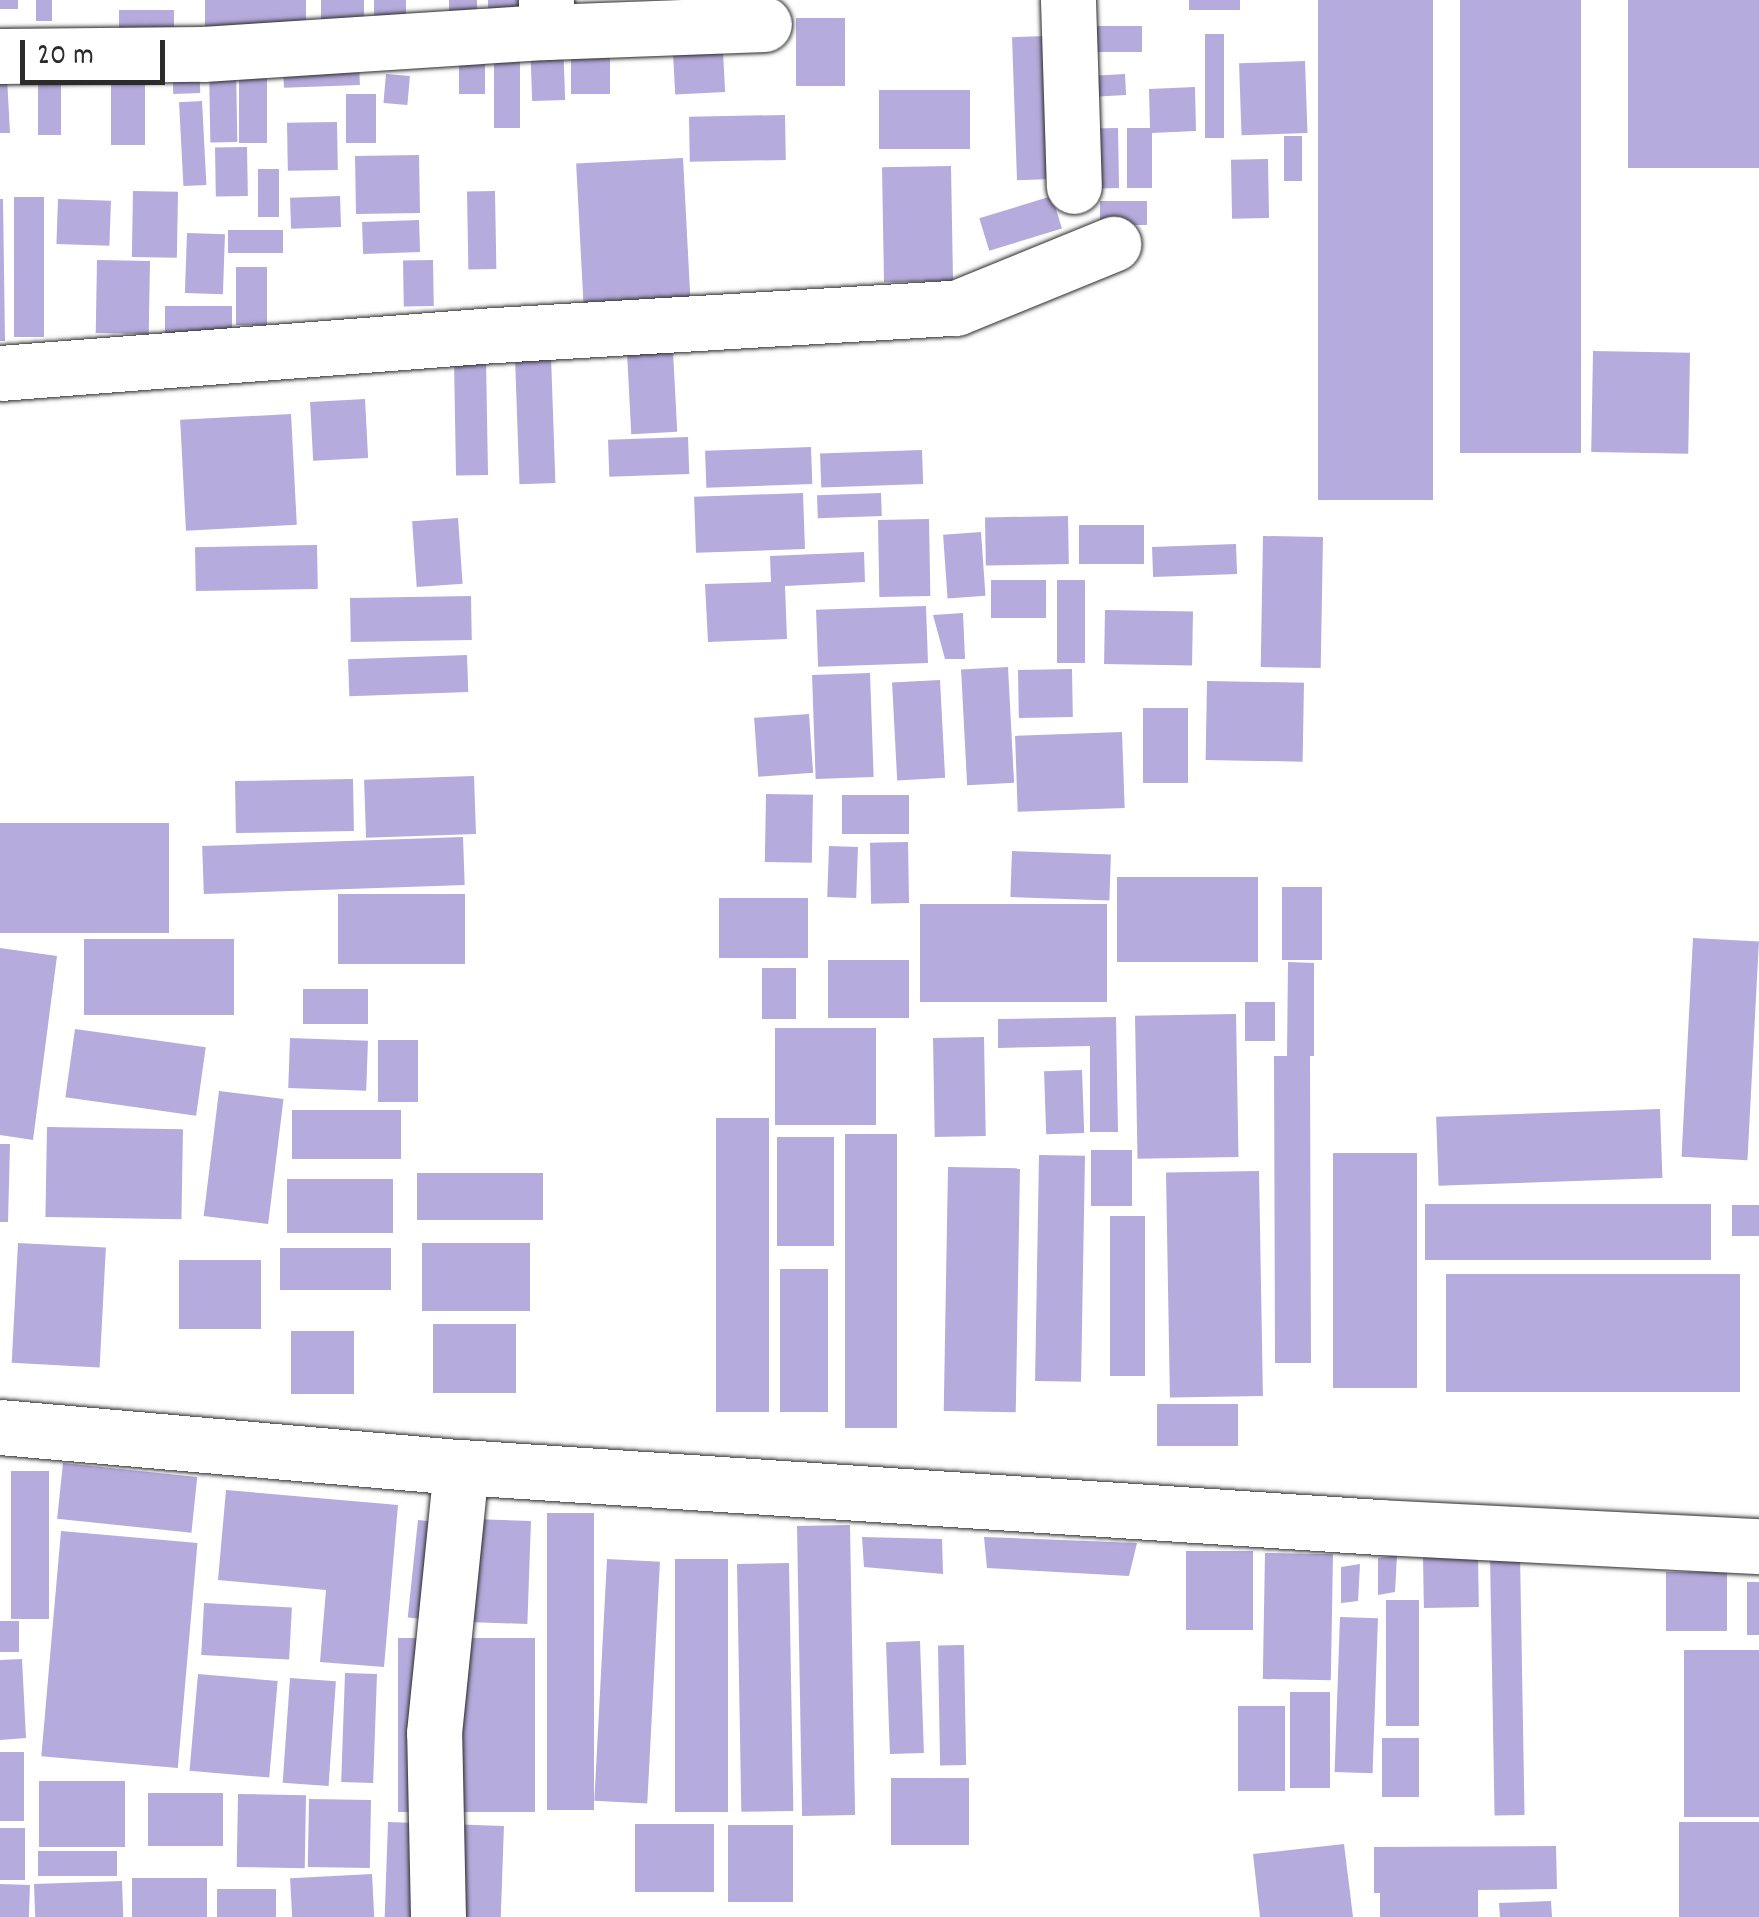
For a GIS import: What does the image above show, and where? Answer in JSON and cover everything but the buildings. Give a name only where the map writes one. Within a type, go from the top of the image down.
[{"type":"street","points":[[1068,0],[1074,186]]},
{"type":"street","points":[[0,56],[203,54],[546,16],[764,24]]},
{"type":"street","points":[[0,373],[496,335],[956,308],[1112,244]]},
{"type":"street","points":[[0,1428],[461,1468],[1380,1528],[1759,1546]]},
{"type":"street","points":[[438,1917],[434,1733],[461,1468]]}]
